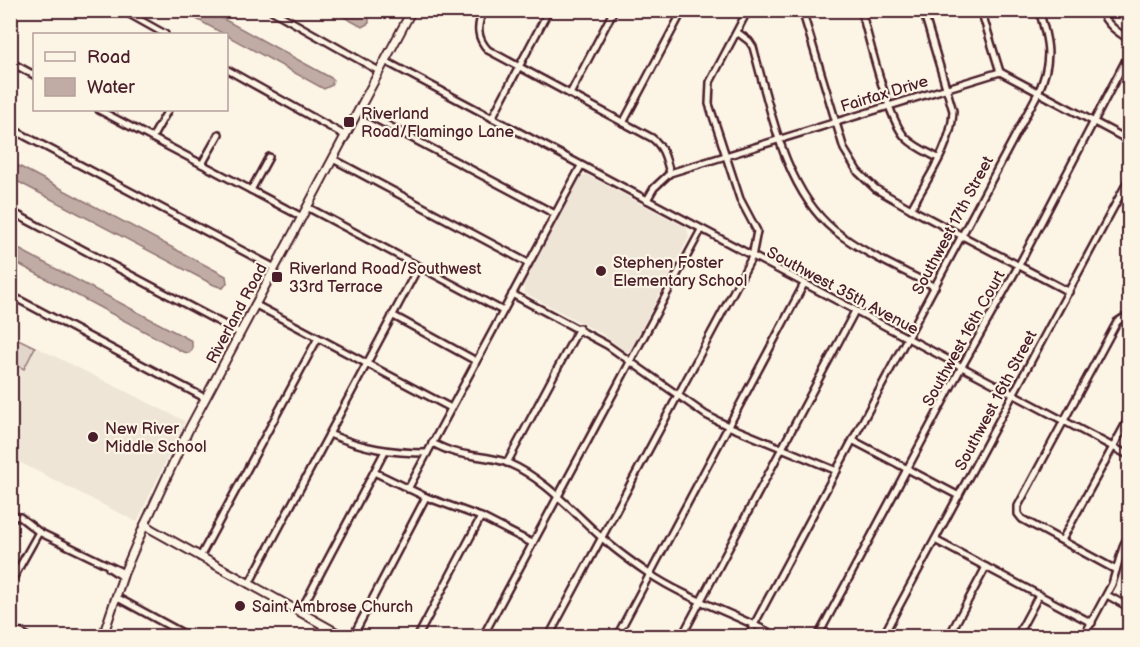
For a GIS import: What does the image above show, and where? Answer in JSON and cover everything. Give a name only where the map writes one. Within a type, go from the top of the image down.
[{"type":"street","points":[[122,10],[163,33]]},
{"type":"street","points":[[271,10],[379,71]]},
{"type":"street","name":"Riverland Road","points":[[103,636],[124,575],[178,450],[412,10]]},
{"type":"street","points":[[484,10],[478,34],[488,50],[659,143],[670,173]]},
{"type":"street","points":[[492,118],[549,10]]},
{"type":"street","points":[[570,94],[614,10]]},
{"type":"street","points":[[623,123],[683,10]]},
{"type":"street","points":[[549,636],[752,256],[757,231],[740,200],[709,104],[708,93],[710,82],[748,10]]},
{"type":"street","points":[[802,10],[844,148],[858,172],[876,189],[911,209],[1069,292]]},
{"type":"street","points":[[861,10],[899,129],[905,138],[938,158]]},
{"type":"street","points":[[911,209],[952,126],[953,111],[923,10]]},
{"type":"street","points":[[981,10],[1000,72],[1130,141]]},
{"type":"street","name":"Southwest 17th Street","points":[[748,636],[854,441],[1045,78],[1049,61],[1048,41],[1039,10]]},
{"type":"street","points":[[1100,10],[1113,29],[1130,40]]},
{"type":"street","points":[[737,32],[753,47],[780,140],[799,187],[814,210],[833,229],[856,246],[935,287]]},
{"type":"street","name":"Southwest 16th Court","points":[[818,636],[961,368],[1019,266],[1092,121],[1130,52]]},
{"type":"street","points":[[10,62],[33,74]]},
{"type":"street","name":"Southwest 35th Avenue","points":[[385,62],[1130,456]]},
{"type":"street","points":[[228,70],[346,136]]},
{"type":"street","name":"Fairfax Drive","points":[[646,200],[654,188],[670,173],[1000,72]]},
{"type":"street","points":[[359,110],[555,214]]},
{"type":"street","points":[[104,111],[302,217]]},
{"type":"street","points":[[152,138],[167,111]]},
{"type":"street","points":[[10,128],[275,268]]},
{"type":"street","points":[[202,164],[219,134]]},
{"type":"street","points":[[250,190],[269,157]]},
{"type":"street","points":[[333,159],[528,263]]},
{"type":"street","points":[[408,489],[581,166]]},
{"type":"street","name":"Southwest 16th Street","points":[[883,636],[1128,181]]},
{"type":"street","points":[[307,207],[503,311]]},
{"type":"street","points":[[10,212],[240,333]]},
{"type":"street","points":[[483,636],[701,230]]},
{"type":"street","points":[[249,584],[419,266]]},
{"type":"street","points":[[617,636],[804,284]]},
{"type":"street","points":[[512,294],[607,345],[678,397],[728,426],[837,471]]},
{"type":"street","points":[[10,295],[205,398]]},
{"type":"street","points":[[256,304],[451,408]]},
{"type":"street","points":[[682,636],[855,311]]},
{"type":"street","points":[[392,315],[476,361]]},
{"type":"street","points":[[1116,570],[1022,519],[1018,514],[1018,506],[1117,322],[1126,318]]},
{"type":"street","points":[[507,463],[579,328]]},
{"type":"street","points":[[200,557],[318,338]]},
{"type":"street","points":[[1062,540],[1130,416]]},
{"type":"street","points":[[329,434],[352,444],[385,451],[428,453]]},
{"type":"street","points":[[854,441],[959,496]]},
{"type":"street","points":[[432,443],[453,452],[478,455],[507,463],[531,476],[557,496],[602,538],[650,574],[676,590],[776,636]]},
{"type":"street","points":[[300,612],[385,451]]},
{"type":"street","points":[[374,472],[426,497],[481,517],[532,543]]},
{"type":"street","points":[[353,636],[426,497]]},
{"type":"street","points":[[10,516],[20,517],[39,532],[124,575]]},
{"type":"street","points":[[418,636],[481,517]]},
{"type":"street","points":[[145,524],[343,636]]},
{"type":"street","points":[[10,584],[39,532]]},
{"type":"street","points":[[1084,636],[1107,595],[1130,534]]},
{"type":"street","points":[[935,540],[1092,623]]},
{"type":"street","points":[[949,636],[986,567]]},
{"type":"street","points":[[1017,636],[1039,595]]},
{"type":"street","points":[[1107,595],[1130,608]]},
{"type":"street","points":[[116,597],[184,636]]},
{"type":"street","points":[[317,636],[324,626]]},
{"type":"street","points":[[10,627],[27,636]]},
{"type":"shaded area","name":"Stephen Foster Elementary School","points":[[587,175],[687,228],[689,237],[630,351],[626,352],[602,334],[525,293],[523,285],[581,176]]},
{"type":"shaded area","name":"New River Middle School","points":[[10,334],[185,421],[137,522],[11,458]]},
{"type":"shaded area","points":[[10,335],[35,347],[24,369],[11,362]]},
{"type":"water","points":[[182,11],[209,11],[333,79],[332,85],[324,89],[228,36],[228,33],[222,33]]},
{"type":"water","points":[[333,11],[360,11],[369,16],[369,23],[362,27]]},
{"type":"water","points":[[11,162],[226,276],[227,283],[223,288],[214,285],[11,178]]},
{"type":"water","points":[[11,245],[192,341],[192,350],[189,353],[183,352],[11,260]]},
{"type":"place","name":"Riverland Road/Flamingo Lane","points":[[349,122]]},
{"type":"place","name":"Stephen Foster Elementary School","points":[[601,271]]},
{"type":"place","name":"Riverland Road/Southwest 33rd Terrace","points":[[277,277]]},
{"type":"place","name":"New River Middle School","points":[[93,437]]},
{"type":"place","name":"Saint Ambrose Church","points":[[240,606]]}]
